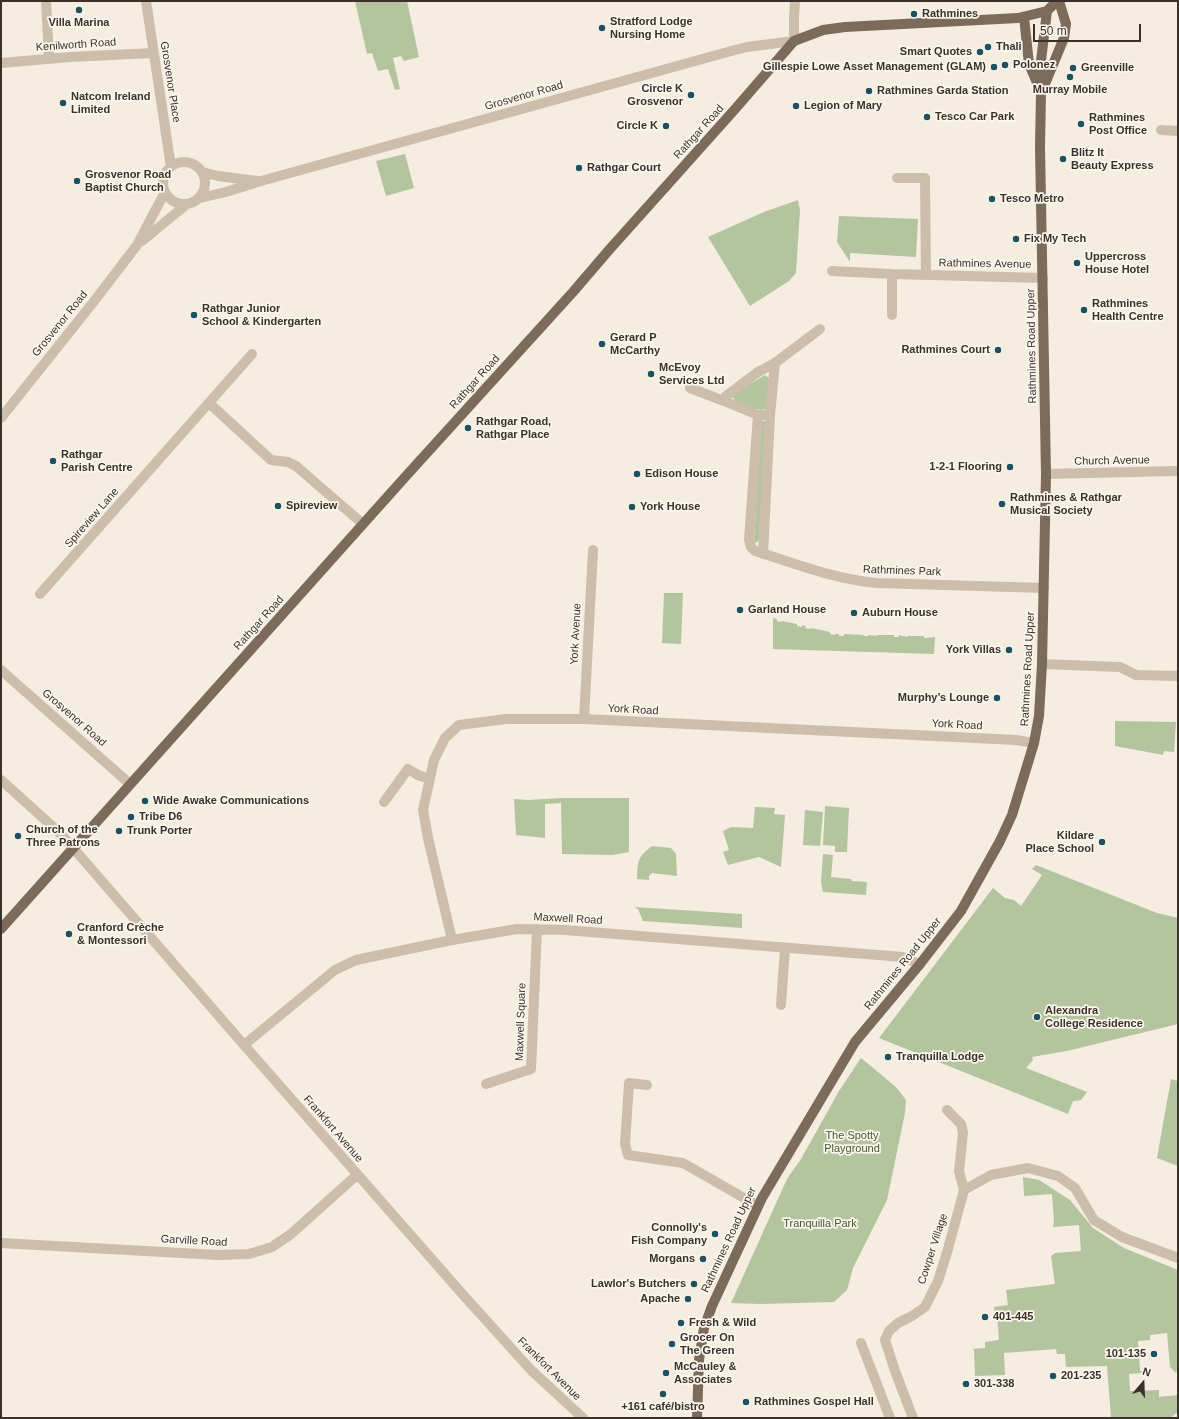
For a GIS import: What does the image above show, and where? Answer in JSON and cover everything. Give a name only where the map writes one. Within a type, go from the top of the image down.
[{"type":"main road","points":[[1047,11],[1058,1]]},
{"type":"main road","name":"Rathmines Road Upper","points":[[1041,93],[1064,38],[1066,24],[1058,1]]},
{"type":"main road","name":"Rathgar Road","points":[[1,928],[573,292],[794,41],[823,30],[845,27],[982,21],[1024,17],[1047,11]]},
{"type":"main road","name":"Rathmines Road Upper","points":[[697,1418],[699,1360],[704,1328],[712,1306],[758,1206],[770,1182],[855,1042],[920,964],[961,911],[1000,841],[1012,815],[1034,743],[1039,716],[1044,588],[1046,474],[1040,69],[1047,11]]},
{"type":"main road","points":[[1024,17],[1029,64],[1041,93]]},
{"type":"street","points":[[46,1],[49,59]]},
{"type":"street","name":"Grosvenor Place","points":[[146,1],[172,167]]},
{"type":"street","points":[[794,41],[795,1]]},
{"type":"street","name":"Grosvenor Road","points":[[200,198],[735,50],[794,41]]},
{"type":"street","name":"Kenilworth Road","points":[[1,63],[153,53]]},
{"type":"street","points":[[1161,130],[1178,131]]},
{"type":"street","points":[[177,164],[191,164],[202,172],[205,178],[205,185],[200,198],[187,204],[174,202],[169,198],[165,192],[164,178],[172,167],[177,164]]},
{"type":"street","name":"Grosvenor Road","points":[[202,172],[218,176],[261,181]]},
{"type":"street","name":"Rathmines Avenue","points":[[897,178],[925,178],[926,275]]},
{"type":"street","name":"Grosvenor Road","points":[[1,418],[137,245],[165,192]]},
{"type":"street","name":"Grosvenor Road","points":[[137,245],[187,204]]},
{"type":"street","name":"Rathmines Avenue","points":[[832,271],[1043,278]]},
{"type":"street","points":[[892,274],[892,315]]},
{"type":"street","points":[[724,401],[726,396],[751,377],[775,363],[820,329]]},
{"type":"street","name":"Spireview Lane","points":[[40,594],[252,354]]},
{"type":"street","points":[[763,554],[770,415],[775,363]]},
{"type":"street","points":[[690,388],[758,415],[770,415]]},
{"type":"street","points":[[209,403],[271,460],[288,462],[296,466],[364,524]]},
{"type":"street","name":"Rathmines Park","points":[[758,415],[749,540],[751,547],[755,551],[830,576],[855,581],[1044,588]]},
{"type":"street","name":"Church Avenue","points":[[1046,474],[1178,471]]},
{"type":"street","name":"York Avenue","points":[[584,719],[593,550]]},
{"type":"street","points":[[1042,664],[1120,667],[1136,675],[1178,676]]},
{"type":"street","name":"Grosvenor Road","points":[[1,670],[130,784]]},
{"type":"street","name":"York Road","points":[[452,940],[428,838],[423,810],[434,760],[445,738],[458,725],[506,719],[584,719],[1016,740],[1034,743]]},
{"type":"street","points":[[384,802],[408,769],[418,775],[429,778]]},
{"type":"street","name":"Frankfort Avenue","points":[[1,780],[74,847],[357,1175],[531,1370],[583,1418]]},
{"type":"street","name":"Maxwell Road","points":[[244,1045],[335,970],[356,960],[452,940],[518,929],[565,930],[903,957],[920,964]]},
{"type":"street","name":"Maxwell Square","points":[[486,1084],[531,1069],[537,929]]},
{"type":"street","points":[[781,1005],[785,948]]},
{"type":"street","points":[[647,1085],[629,1083],[625,1144],[628,1155],[683,1163],[758,1206]]},
{"type":"street","points":[[947,1110],[961,1124],[963,1133],[959,1171],[964,1190],[992,1175],[1028,1168],[1058,1176],[1075,1188],[1094,1220],[1122,1237],[1178,1258]]},
{"type":"street","name":"Garville Road","points":[[1,1243],[218,1255],[249,1254],[272,1247],[291,1234],[357,1175]]},
{"type":"street","name":"Cowper Village","points":[[913,1418],[885,1340],[889,1331],[898,1323],[925,1307],[938,1281],[964,1190]]},
{"type":"street","points":[[861,1342],[890,1418]]},
{"type":"green space","points":[[355,1],[407,1],[419,57],[404,61],[401,56],[393,58],[400,89],[395,90],[388,69],[378,71],[372,53],[367,54]]},
{"type":"green space","points":[[405,154],[414,188],[386,196],[376,161]]},
{"type":"green space","points":[[798,200],[800,210],[796,273],[789,281],[750,306],[708,237],[764,212]]},
{"type":"green space","points":[[839,216],[918,219],[916,257],[850,253],[850,262],[837,242]]},
{"type":"green space","points":[[765,375],[769,378],[766,409],[762,410],[746,406],[733,398],[732,395]]},
{"type":"green space","points":[[761,422],[766,422],[759,540],[756,543],[754,541]]},
{"type":"green space","points":[[664,593],[683,593],[681,644],[662,643]]},
{"type":"green space","points":[[773,618],[777,619],[777,621],[797,624],[797,626],[806,626],[805,628],[830,632],[830,634],[834,635],[839,634],[839,636],[844,636],[844,634],[864,636],[894,635],[894,637],[899,637],[899,635],[907,637],[924,636],[924,638],[935,637],[934,654],[773,649]]},
{"type":"green space","points":[[1115,721],[1176,722],[1174,752],[1164,751],[1163,755],[1115,746]]},
{"type":"green space","points":[[562,798],[629,798],[629,852],[613,855],[562,854],[561,803],[545,804],[545,838],[516,835],[514,799],[528,800]]},
{"type":"green space","points":[[825,806],[849,808],[847,852],[835,852],[835,846],[823,845]]},
{"type":"green space","points":[[755,807],[775,808],[774,814],[785,815],[781,867],[759,857],[728,865],[723,852],[729,850],[723,831],[731,827],[753,828]]},
{"type":"green space","points":[[805,810],[823,812],[820,846],[803,845]]},
{"type":"green space","points":[[652,846],[671,848],[676,854],[677,876],[652,873],[649,876],[649,880],[637,879],[639,860],[643,853]]},
{"type":"green space","points":[[823,854],[833,855],[831,877],[867,882],[866,895],[823,892],[821,882]]},
{"type":"green space","name":"Alexandra College Residence","points":[[1036,865],[1157,913],[1178,918],[1178,1024],[1067,1051],[1032,1057],[1033,1060],[1026,1068],[1087,1092],[1081,1100],[1073,1101],[1068,1114],[879,1038],[993,888],[1005,898],[1014,900],[1021,906],[1042,875],[1032,869]]},
{"type":"green space","points":[[634,907],[742,914],[742,928],[643,921],[638,909]]},
{"type":"green space","name":"Tranquilla Park","points":[[861,1058],[896,1087],[906,1100],[905,1113],[887,1200],[853,1268],[847,1290],[834,1302],[760,1304],[731,1303],[787,1179],[801,1159],[839,1091]]},
{"type":"green space","points":[[1171,1079],[1178,1081],[1178,1166],[1157,1158]]},
{"type":"green space","points":[[1023,1177],[1039,1180],[1070,1200],[1093,1228],[1124,1248],[1178,1270],[1178,1366],[1176,1373],[1170,1367],[1167,1333],[1150,1335],[1150,1340],[1138,1341],[1140,1371],[1142,1371],[1142,1373],[1129,1374],[1130,1391],[1159,1390],[1159,1397],[1177,1395],[1178,1389],[1178,1412],[1170,1418],[1111,1418],[1107,1366],[1066,1367],[1065,1354],[1057,1354],[1056,1349],[1004,1353],[1005,1375],[975,1376],[974,1350],[972,1349],[985,1348],[985,1342],[999,1340],[997,1315],[995,1314],[994,1307],[1008,1305],[1006,1290],[1055,1284],[1051,1256],[1055,1253],[1081,1251],[1079,1225],[1053,1227],[1052,1194],[1024,1196]]},
{"type":"place","name":"Villa Marina","points":[[79,10]]},
{"type":"place","name":"Rathmines","points":[[914,14]]},
{"type":"place","name":"Stratford Lodge Nursing Home","points":[[602,28]]},
{"type":"place","name":"Thali","points":[[988,47]]},
{"type":"place","name":"Smart Quotes","points":[[980,52]]},
{"type":"place","name":"Polonez","points":[[1005,65]]},
{"type":"place","name":"Gillespie Lowe Asset Management (GLAM)","points":[[994,67]]},
{"type":"place","name":"Greenville","points":[[1073,68]]},
{"type":"place","name":"Murray Mobile","points":[[1070,77]]},
{"type":"place","name":"Rathmines Garda Station","points":[[869,91]]},
{"type":"place","name":"Circle K Grosvenor","points":[[691,95]]},
{"type":"place","name":"Natcom Ireland Limited","points":[[63,103]]},
{"type":"place","name":"Legion of Mary","points":[[796,106]]},
{"type":"place","name":"Tesco Car Park","points":[[927,117]]},
{"type":"place","name":"Rathmines Post Office","points":[[1081,124]]},
{"type":"place","name":"Circle K","points":[[666,126]]},
{"type":"place","name":"Blitz It Beauty Express","points":[[1063,159]]},
{"type":"place","name":"Rathgar Court","points":[[579,168]]},
{"type":"place","name":"Grosvenor Road Baptist Church","points":[[77,181]]},
{"type":"place","name":"Tesco Metro","points":[[992,199]]},
{"type":"place","name":"Fix My Tech","points":[[1016,239]]},
{"type":"place","name":"Uppercross House Hotel","points":[[1077,263]]},
{"type":"place","name":"Rathmines Health Centre","points":[[1084,310]]},
{"type":"place","name":"Rathgar Junior School & Kindergarten","points":[[194,315]]},
{"type":"place","name":"Gerard P McCarthy","points":[[602,344]]},
{"type":"place","name":"Rathmines Court","points":[[998,350]]},
{"type":"place","name":"McEvoy Services Ltd","points":[[651,374]]},
{"type":"place","name":"Rathgar Road, Rathgar Place","points":[[468,428]]},
{"type":"place","name":"Rathgar Parish Centre","points":[[53,461]]},
{"type":"place","name":"1-2-1 Flooring","points":[[1010,467]]},
{"type":"place","name":"Edison House","points":[[637,474]]},
{"type":"place","name":"Rathmines & Rathgar Musical Society","points":[[1002,504]]},
{"type":"place","name":"Spireview","points":[[278,506]]},
{"type":"place","name":"York House","points":[[632,507]]},
{"type":"place","name":"Garland House","points":[[740,610]]},
{"type":"place","name":"Auburn House","points":[[854,613]]},
{"type":"place","name":"York Villas","points":[[1009,650]]},
{"type":"place","name":"Murphy’s Lounge","points":[[997,698]]},
{"type":"place","name":"Wide Awake Communications","points":[[145,801]]},
{"type":"place","name":"Tribe D6","points":[[131,817]]},
{"type":"place","name":"Trunk Porter","points":[[119,831]]},
{"type":"place","name":"Church of the Three Patrons","points":[[18,836]]},
{"type":"place","name":"Kildare Place School","points":[[1102,842]]},
{"type":"place","name":"Cranford Crèche & Montessori","points":[[69,934]]},
{"type":"place","name":"Alexandra College Residence","points":[[1037,1017]]},
{"type":"place","name":"Tranquilla Lodge","points":[[888,1057]]},
{"type":"place","name":"Connolly's Fish Company","points":[[715,1234]]},
{"type":"place","name":"Morgans","points":[[703,1259]]},
{"type":"place","name":"Lawlor's Butchers","points":[[694,1284]]},
{"type":"place","name":"Apache","points":[[688,1299]]},
{"type":"place","name":"401-445","points":[[985,1317]]},
{"type":"place","name":"Fresh & Wild","points":[[681,1323]]},
{"type":"place","name":"Grocer On The Green","points":[[672,1344]]},
{"type":"place","name":"101-135","points":[[1154,1354]]},
{"type":"place","name":"McCauley & Associates","points":[[666,1373]]},
{"type":"place","name":"201-235","points":[[1053,1376]]},
{"type":"place","name":"301-338","points":[[966,1384]]},
{"type":"place","name":"+161 café/bistro","points":[[663,1394]]},
{"type":"place","name":"Rathmines Gospel Hall","points":[[746,1402]]},
{"type":"park label","name":"The Spotty Playground","points":[[852,1142]]}]
